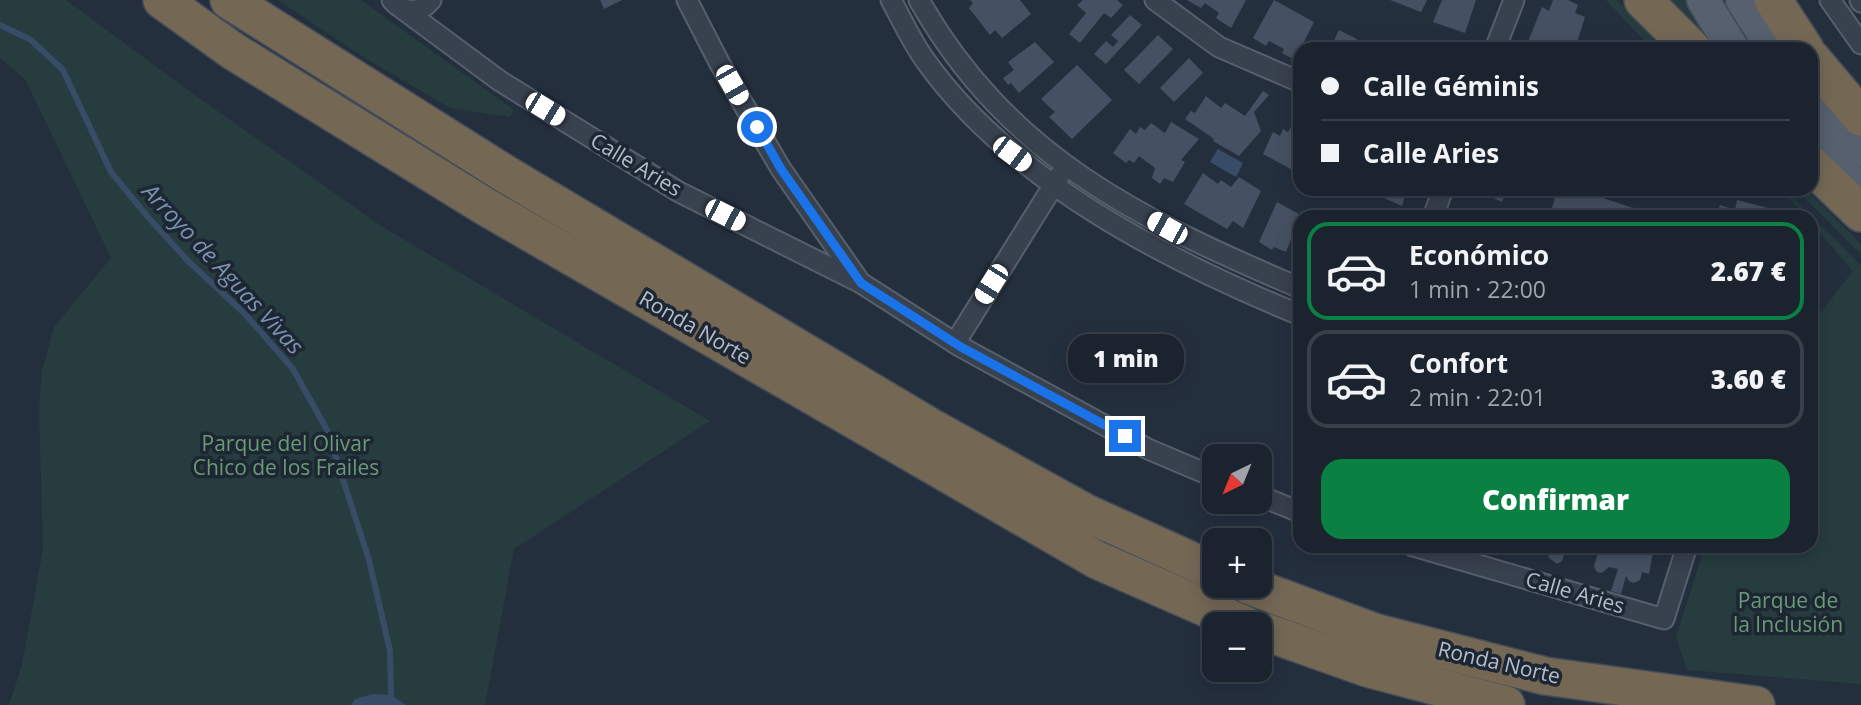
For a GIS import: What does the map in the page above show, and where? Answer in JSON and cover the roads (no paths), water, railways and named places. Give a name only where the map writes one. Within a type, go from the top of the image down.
[{"type":"highway","name":"Ronda Norte","points":[[162,0],[233,51],[486,208],[1097,560],[1215,612]]},
{"type":"highway","name":"Ronda Norte","points":[[229,0],[508,175],[932,428],[1086,513],[1202,566]]},
{"type":"highway","points":[[1643,0],[1685,42]]},
{"type":"highway","points":[[1773,0],[1800,42]]},
{"type":"highway","points":[[1818,66],[1861,117]]},
{"type":"highway","points":[[1818,172],[1861,213]]},
{"type":"highway","name":"Ronda Norte","points":[[1272,594],[1377,633],[1545,676],[1756,705]]},
{"type":"highway","name":"Ronda Norte","points":[[1272,634],[1367,668],[1506,705]]},
{"type":"main road","points":[[1703,0],[1729,42]]},
{"type":"main road","points":[[1742,0],[1769,42]]},
{"type":"main road","points":[[1818,105],[1861,151]]},
{"type":"main road","points":[[1818,147],[1861,192]]},
{"type":"street","points":[[395,3],[417,11],[431,0]]},
{"type":"street","points":[[687,0],[720,64],[781,169],[861,283]]},
{"type":"street","points":[[891,0],[925,60],[968,111],[1012,154],[1053,185],[1157,248],[1293,312]]},
{"type":"street","points":[[919,0],[946,44],[984,93],[1027,135],[1066,166],[1119,202],[1167,228],[1293,285]]},
{"type":"street","points":[[1155,0],[1219,47],[1293,79]]},
{"type":"street","points":[[1498,42],[1514,0]]},
{"type":"street","points":[[1830,0],[1852,19],[1861,44]]},
{"type":"street","name":"Calle Aries","points":[[395,3],[500,81],[679,192],[861,283],[955,343],[1148,449],[1202,472]]},
{"type":"street","points":[[955,343],[1066,166]]},
{"type":"street","points":[[1272,501],[1293,509]]},
{"type":"street","name":"Calle Aries","points":[[1437,553],[1664,619],[1685,553]]},
{"type":"water","points":[[1218,149],[1243,163],[1236,177],[1210,162]]},
{"type":"water","points":[[373,694],[391,695],[406,705],[351,705],[355,699]]},
{"type":"waterway","name":"Arroyo de Aguas Vivas","points":[[0,25],[31,40],[63,70],[111,172],[188,261],[245,314],[293,369],[327,430],[369,560],[390,651],[391,695]]},
{"type":"park label","name":"Parque del Olivar Chico de los Frailes","points":[[286,456]]},
{"type":"park label","name":"Parque de la Inclusión","points":[[1788,613]]}]
